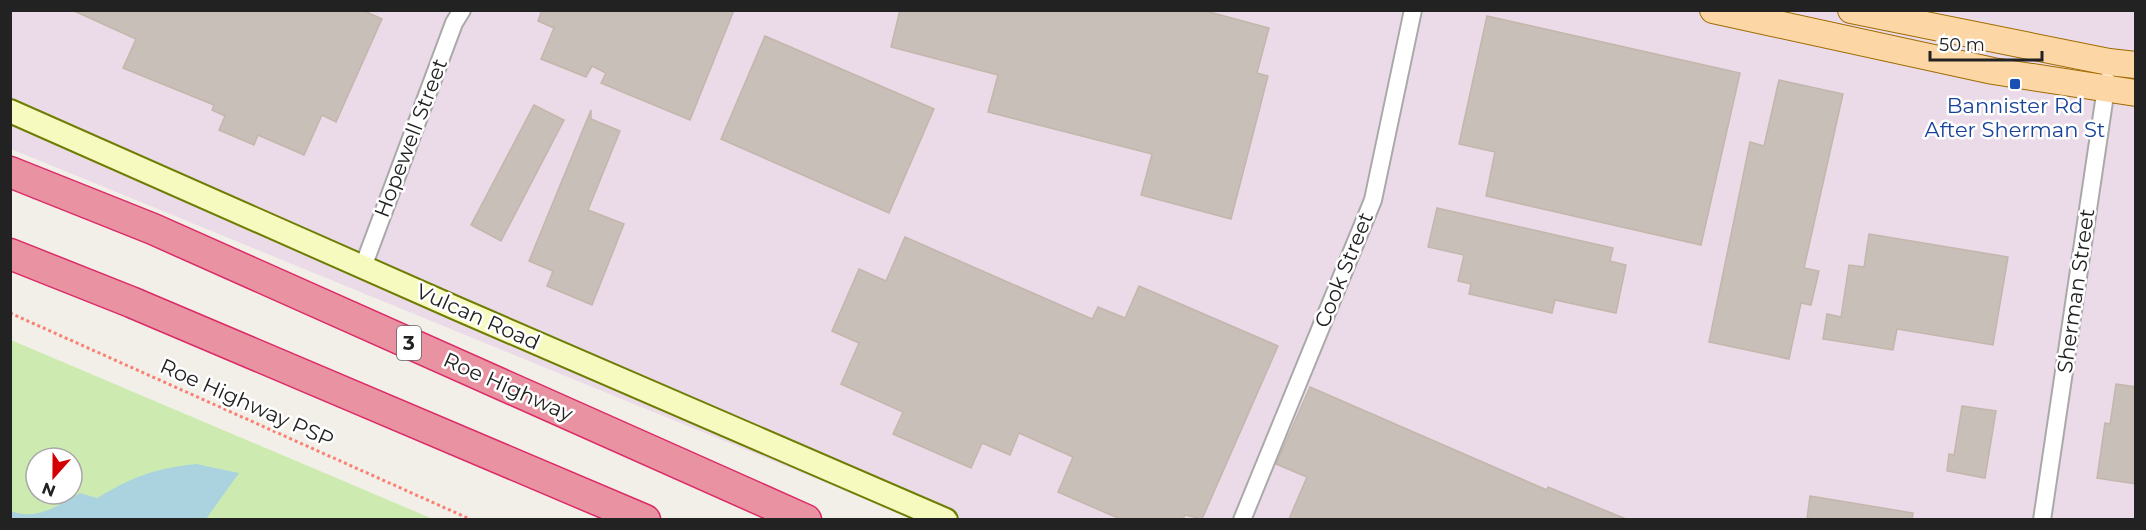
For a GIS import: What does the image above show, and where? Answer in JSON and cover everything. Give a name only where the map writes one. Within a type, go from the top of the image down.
[{"type":"highway","name":"Roe Highway","points":[[10,172],[153,229],[806,519]]},
{"type":"highway","points":[[10,254],[131,302],[645,519]]},
{"type":"main road","points":[[1713,10],[1993,70],[2106,90],[2136,93]]},
{"type":"main road","points":[[1851,10],[2109,62],[2136,65]]},
{"type":"street","name":"Hopewell Street","points":[[363,267],[454,23],[462,10]]},
{"type":"street","name":"Cook Street","points":[[1242,519],[1373,200],[1413,10]]},
{"type":"street","name":"Sherman Street","points":[[2042,519],[2109,62]]},
{"type":"street","name":"Vulcan Road","points":[[10,111],[363,267],[946,519]]},
{"type":"path","name":"Roe Highway PSP","points":[[10,313],[472,519]]},
{"type":"shaded area","points":[[10,11],[2135,11],[2135,519],[915,519],[11,149]]},
{"type":"green space","points":[[11,340],[433,519],[11,519]]},
{"type":"water","points":[[196,464],[239,473],[206,519],[11,519],[11,511],[30,514],[47,511],[57,506],[84,506],[84,494],[97,498],[122,484],[167,468]]},
{"type":"building","points":[[72,10],[362,10],[382,19],[336,122],[322,115],[304,155],[258,135],[254,145],[219,130],[225,116],[212,110],[214,105],[123,68],[136,39]]},
{"type":"building","points":[[542,10],[734,10],[690,120],[601,83],[606,73],[592,66],[586,77],[541,59],[554,28],[538,21]]},
{"type":"building","points":[[900,10],[1202,10],[1269,28],[1257,73],[1268,76],[1231,219],[1141,195],[1152,154],[988,112],[998,75],[891,47]]},
{"type":"building","points":[[1487,16],[1740,73],[1701,245],[1486,196],[1495,152],[1459,144]]},
{"type":"building","points":[[765,36],[934,109],[889,213],[721,139]]},
{"type":"building","points":[[1779,80],[1843,94],[1804,268],[1819,271],[1811,305],[1801,303],[1789,359],[1709,342],[1750,142],[1764,146]]},
{"type":"building","points":[[534,105],[564,120],[501,241],[471,225]]},
{"type":"building","points":[[591,110],[591,119],[620,131],[588,210],[624,224],[592,305],[547,286],[553,271],[529,261]]},
{"type":"building","points":[[1437,208],[1613,248],[1610,261],[1626,265],[1616,313],[1555,300],[1552,313],[1469,294],[1471,284],[1458,281],[1464,255],[1428,247]]},
{"type":"building","points":[[1869,234],[2008,257],[1993,345],[1897,329],[1893,350],[1823,339],[1827,314],[1841,317],[1849,265],[1864,267]]},
{"type":"building","points":[[905,237],[1092,319],[1098,307],[1125,318],[1139,286],[1278,346],[1202,519],[1185,515],[1183,519],[1120,519],[1058,492],[1073,457],[1019,433],[1010,455],[982,443],[971,468],[893,434],[903,412],[841,384],[859,343],[832,331],[859,269],[886,281]]},
{"type":"building","points":[[2116,384],[2136,387],[2136,484],[2097,478],[2105,423],[2110,424]]},
{"type":"building","points":[[1310,387],[1547,490],[1548,487],[1626,519],[1289,519],[1307,477],[1276,464]]},
{"type":"building","points":[[1962,406],[1996,411],[1985,478],[1947,471],[1949,454],[1954,455]]},
{"type":"building","points":[[1810,496],[1913,513],[1912,519],[1807,519]]},
{"type":"place","name":"Bannister Rd After Sherman St","points":[[2015,84]]}]
